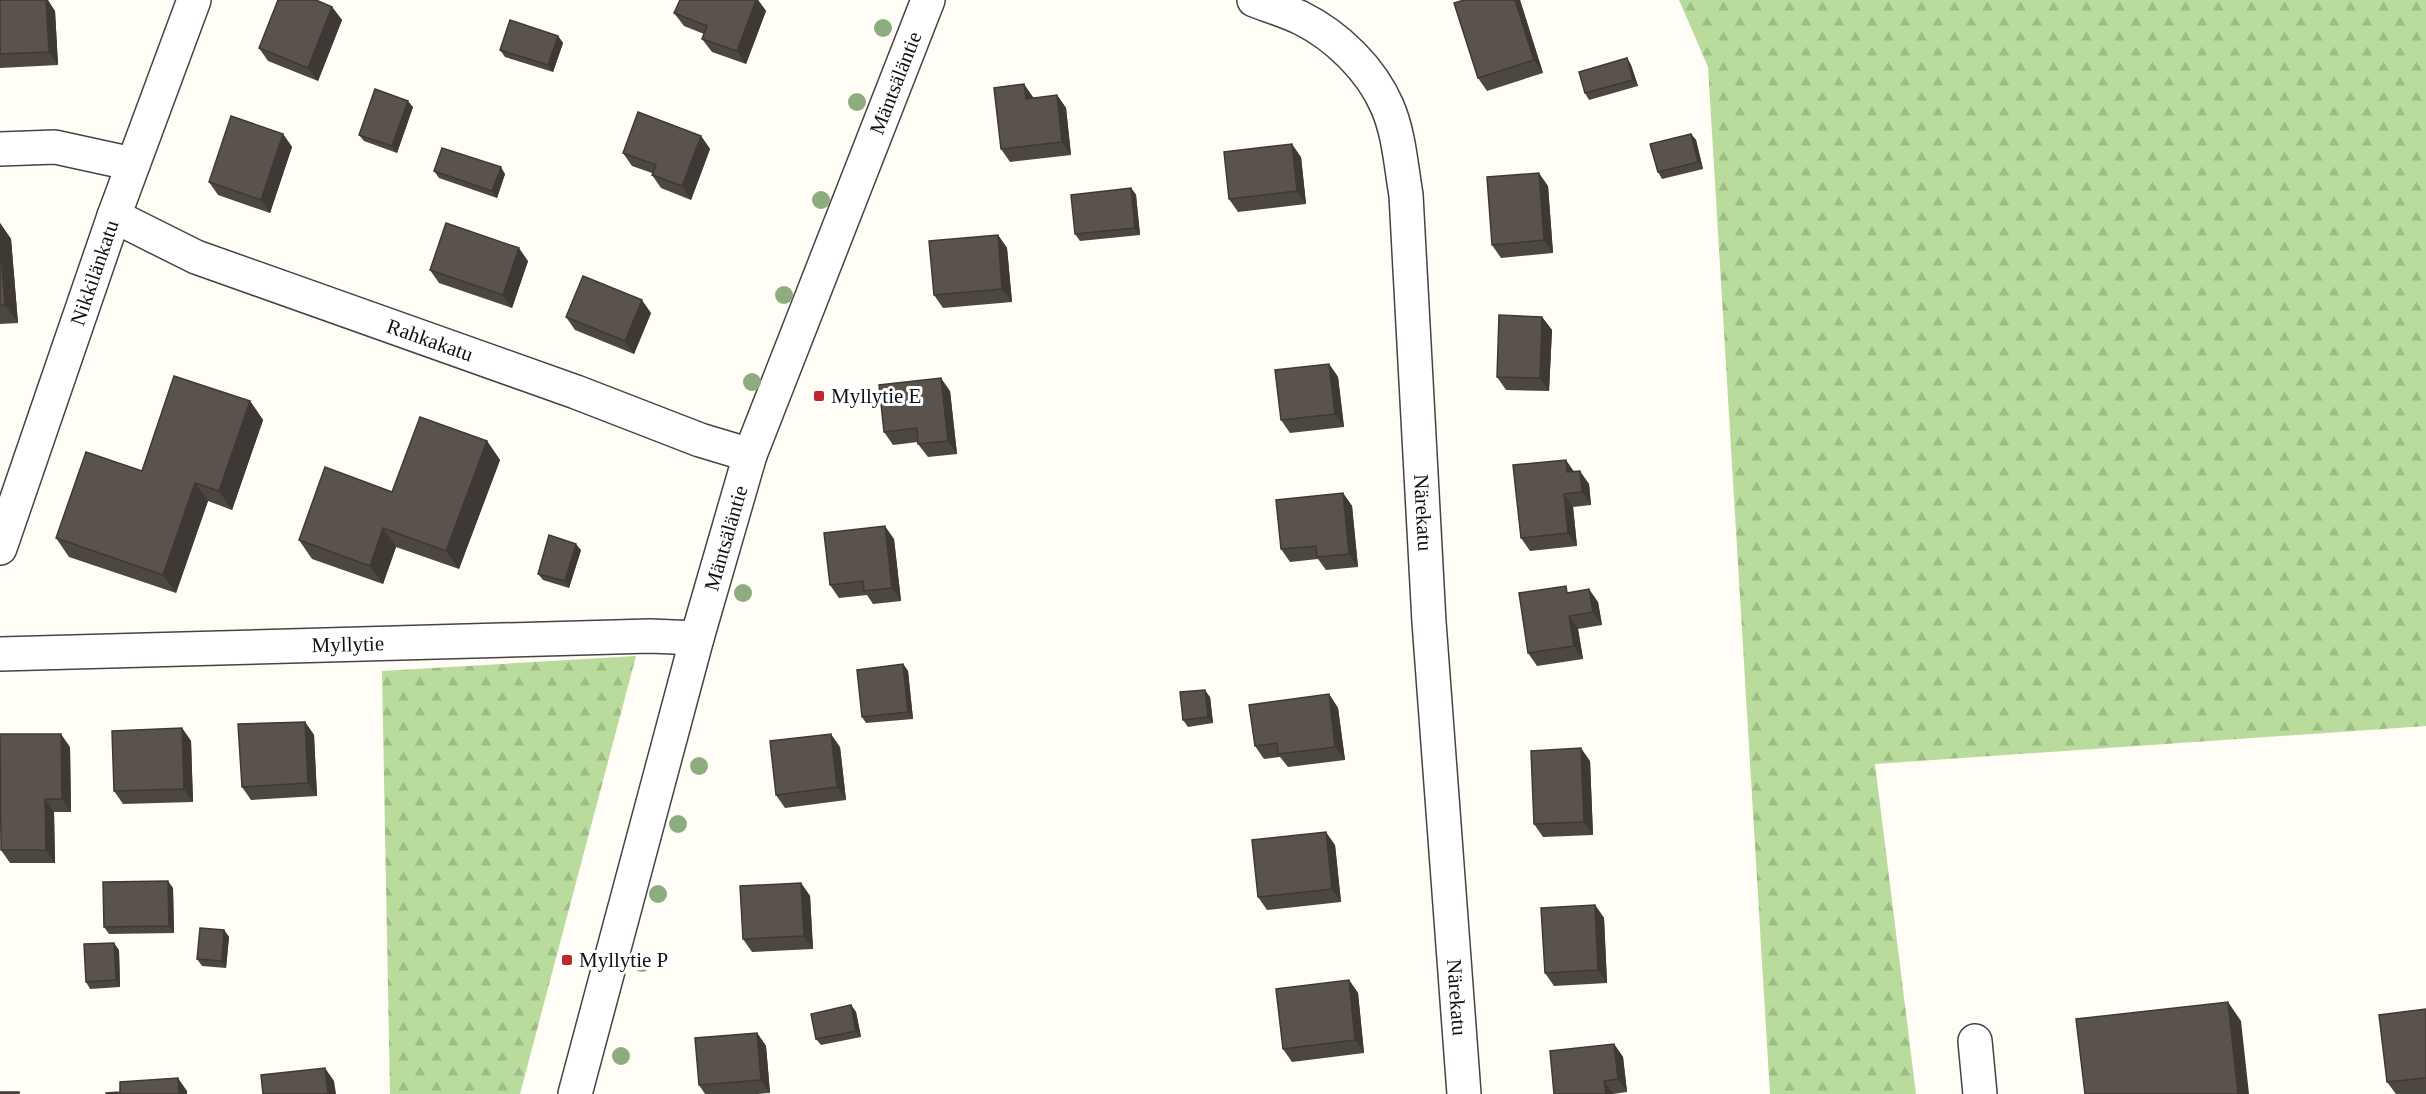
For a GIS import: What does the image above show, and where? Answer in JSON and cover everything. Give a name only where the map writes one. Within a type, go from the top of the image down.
[{"type":"street","name":"Nikkilänkatu","points":[[0,548],[114,216],[194,0]]},
{"type":"street","name":"Mäntsäläntie","points":[[575,1094],[696,638],[750,455],[928,0]]},
{"type":"street","name":"Närekatu","points":[[1254,0],[1302,19],[1340,44],[1368,73],[1387,106],[1398,147],[1406,195],[1429,622],[1464,1094]]},
{"type":"street","points":[[0,149],[55,147],[134,164]]},
{"type":"street","name":"Rahkakatu","points":[[114,216],[196,257],[576,392],[700,440],[750,455]]},
{"type":"street","name":"Myllytie","points":[[0,654],[650,636],[696,638]]},
{"type":"street","points":[[1975,1041],[1980,1094]]},
{"type":"green space","points":[[1679,0],[2426,0],[2426,726],[1875,764],[1916,1094],[1770,1094],[1708,67]]},
{"type":"green space","points":[[636,656],[520,1094],[390,1094],[382,671]]},
{"type":"building","points":[[0,0],[46,0],[49,52],[0,54]]},
{"type":"building","points":[[278,0],[316,0],[332,7],[308,68],[259,48]]},
{"type":"building","points":[[680,0],[756,0],[737,51],[702,39],[707,26],[674,13]]},
{"type":"building","points":[[1464,0],[1515,0],[1534,60],[1478,78],[1454,3]]},
{"type":"building","points":[[510,20],[558,36],[548,65],[500,50]]},
{"type":"building","points":[[1627,58],[1633,80],[1585,93],[1579,72]]},
{"type":"building","points":[[1024,84],[1026,99],[1057,95],[1062,142],[1001,149],[994,88]]},
{"type":"building","points":[[375,89],[408,101],[392,146],[359,135]]},
{"type":"building","points":[[638,112],[701,136],[682,186],[652,175],[656,165],[623,153]]},
{"type":"building","points":[[231,116],[283,134],[261,200],[209,182]]},
{"type":"building","points":[[1691,134],[1698,162],[1658,172],[1650,144]]},
{"type":"building","points":[[1292,144],[1297,191],[1229,199],[1224,152]]},
{"type":"building","points":[[442,148],[501,167],[492,191],[434,171]]},
{"type":"building","points":[[1539,173],[1544,240],[1492,245],[1487,177]]},
{"type":"building","points":[[1131,188],[1135,228],[1075,234],[1071,195]]},
{"type":"building","points":[[446,223],[519,248],[503,295],[430,270]]},
{"type":"building","points":[[998,235],[1002,289],[934,295],[929,241]]},
{"type":"building","points":[[0,242],[5,305],[0,305]]},
{"type":"building","points":[[583,276],[642,300],[625,341],[566,317]]},
{"type":"building","points":[[1499,315],[1542,317],[1540,378],[1497,377]]},
{"type":"building","points":[[1329,364],[1335,414],[1281,420],[1275,370]]},
{"type":"building","points":[[174,376],[250,401],[219,491],[195,483],[163,575],[56,538],[86,452],[142,471]]},
{"type":"building","points":[[941,378],[948,441],[918,444],[917,428],[884,432],[879,385]]},
{"type":"building","points":[[420,417],[487,441],[446,551],[383,528],[370,566],[299,540],[325,467],[392,492]]},
{"type":"building","points":[[1566,460],[1567,472],[1580,471],[1582,492],[1564,494],[1568,533],[1521,538],[1513,465]]},
{"type":"building","points":[[1343,493],[1349,554],[1317,557],[1316,546],[1281,549],[1276,500]]},
{"type":"building","points":[[885,526],[892,588],[864,591],[863,581],[830,585],[824,533]]},
{"type":"building","points":[[549,535],[576,544],[565,581],[538,574]]},
{"type":"building","points":[[1566,586],[1567,593],[1589,589],[1593,612],[1569,616],[1574,646],[1528,653],[1519,593]]},
{"type":"building","points":[[903,664],[908,712],[862,717],[857,670]]},
{"type":"building","points":[[1205,690],[1208,717],[1183,720],[1180,692]]},
{"type":"building","points":[[1329,694],[1335,747],[1278,754],[1277,743],[1255,746],[1249,705]]},
{"type":"building","points":[[305,722],[308,783],[242,787],[238,724]]},
{"type":"building","points":[[182,728],[184,789],[114,791],[112,731]]},
{"type":"building","points":[[0,734],[61,734],[62,799],[45,799],[46,850],[1,850]]},
{"type":"building","points":[[831,734],[837,787],[776,795],[770,741]]},
{"type":"building","points":[[1581,748],[1584,822],[1534,824],[1531,751]]},
{"type":"building","points":[[1326,832],[1332,889],[1258,897],[1252,840]]},
{"type":"building","points":[[168,881],[169,926],[104,927],[103,882]]},
{"type":"building","points":[[801,883],[804,936],[743,939],[740,886]]},
{"type":"building","points":[[1595,905],[1598,970],[1545,973],[1541,908]]},
{"type":"building","points":[[200,928],[224,930],[222,961],[197,959]]},
{"type":"building","points":[[114,943],[116,980],[86,982],[84,944]]},
{"type":"building","points":[[1349,980],[1355,1040],[1283,1049],[1276,989]]},
{"type":"building","points":[[2228,1002],[2238,1094],[2085,1094],[2076,1019]]},
{"type":"building","points":[[851,1005],[856,1031],[816,1039],[811,1014]]},
{"type":"building","points":[[2426,1009],[2426,1078],[2387,1082],[2379,1015]]},
{"type":"building","points":[[757,1033],[761,1080],[699,1085],[695,1038]]},
{"type":"building","points":[[1614,1044],[1618,1079],[1604,1081],[1606,1094],[1554,1094],[1550,1051]]},
{"type":"building","points":[[325,1068],[328,1094],[263,1094],[261,1075]]},
{"type":"building","points":[[178,1078],[179,1094],[106,1094],[120,1092],[120,1082]]},
{"type":"building","points":[[0,1092],[19,1092],[19,1094],[0,1094]]},
{"type":"place","name":"Myllytie E","points":[[819,396]]},
{"type":"place","name":"Myllytie P","points":[[567,960]]}]
